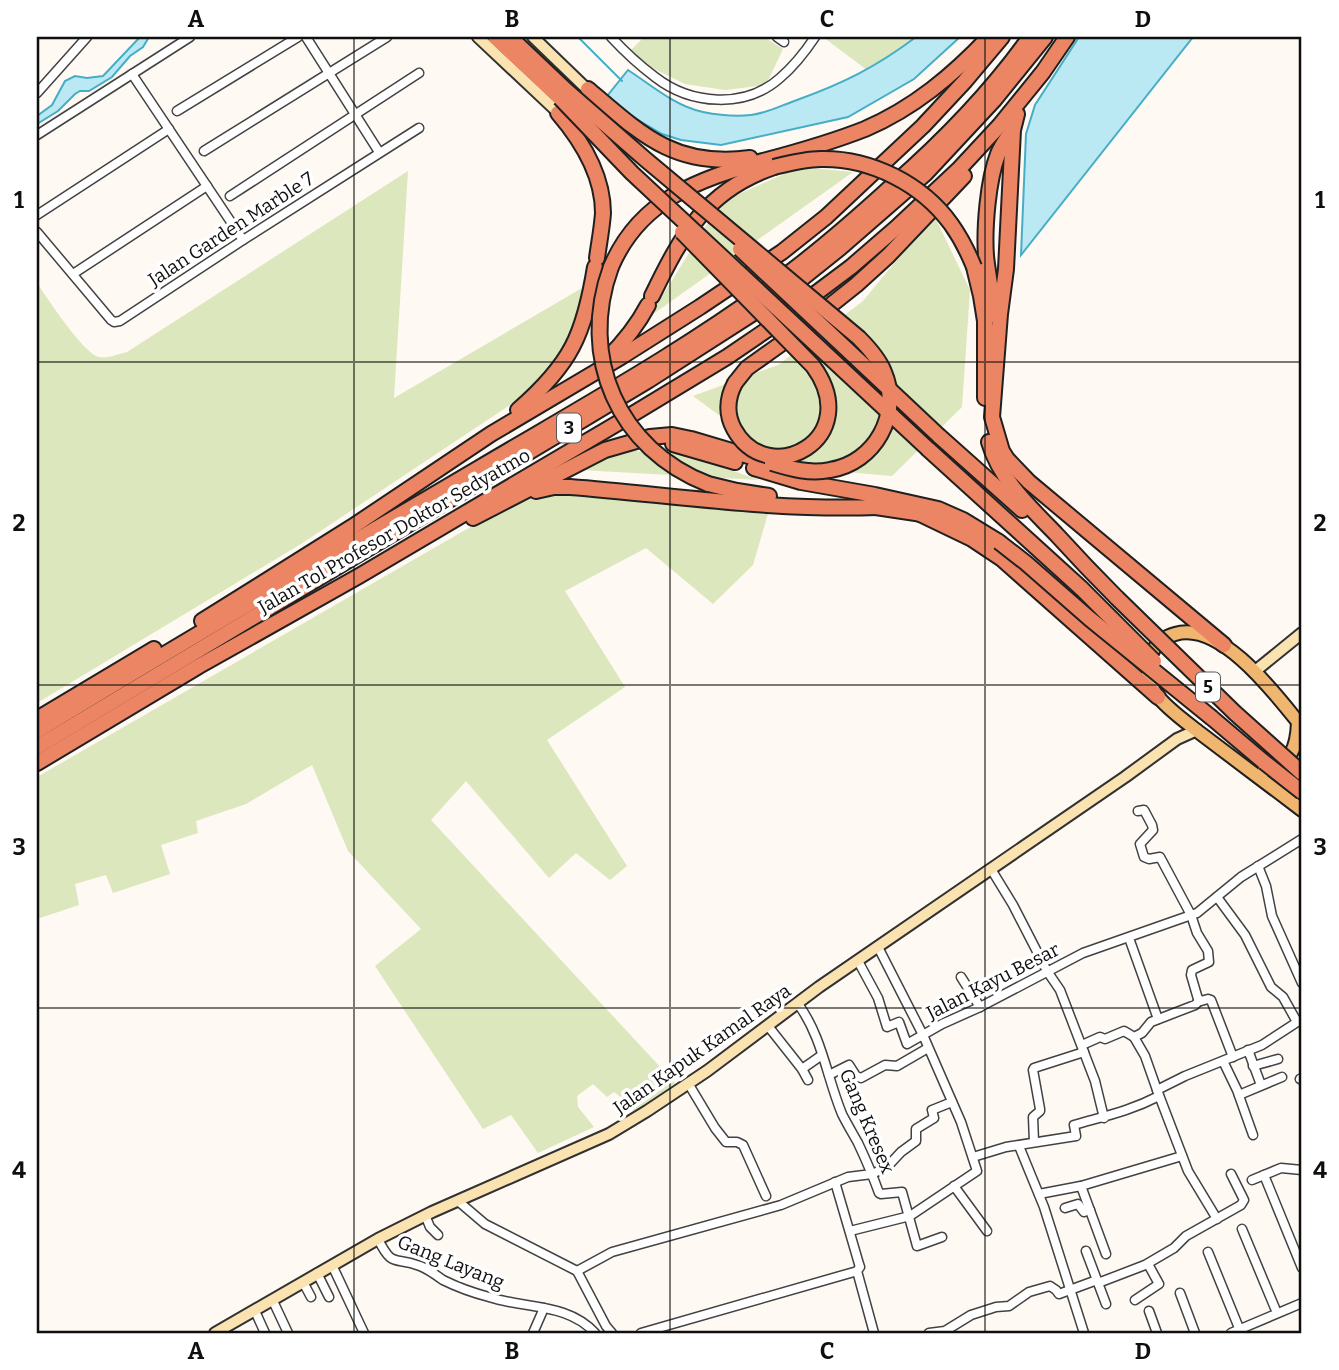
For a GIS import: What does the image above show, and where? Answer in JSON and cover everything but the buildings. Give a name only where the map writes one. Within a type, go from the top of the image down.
[{"type":"highway","points":[[495,37],[632,173],[1082,589],[1212,718]]},
{"type":"highway","points":[[491,434],[545,386],[579,336],[587,310],[603,216],[600,187],[562,101],[510,37]]},
{"type":"highway","points":[[989,37],[954,72],[918,100],[884,120],[830,141],[724,173],[677,192],[640,222],[621,247],[603,292],[599,328],[602,361],[611,391],[627,421],[648,447],[676,469],[708,484],[748,493],[876,501],[937,509],[963,520],[1026,563],[1212,718]]},
{"type":"highway","name":"Jalan Tol Profesor Doktor Sedyatmo","points":[[37,719],[352,527],[491,434],[700,307],[782,252],[826,217],[923,126],[1002,37]]},
{"type":"highway","name":"Jalan Tol Profesor Doktor Sedyatmo","points":[[37,732],[645,369],[783,278],[839,234],[923,158],[987,90],[1030,37]]},
{"type":"highway","name":"Jalan Tol Profesor Doktor Sedyatmo","points":[[37,747],[649,380],[780,296],[925,174],[994,100],[1045,37]]},
{"type":"highway","name":"Jalan Tol Profesor Doktor Sedyatmo","points":[[37,763],[212,658],[359,576],[727,357],[807,301],[896,228],[960,168],[1000,125],[1043,72],[1067,37]]},
{"type":"highway","points":[[632,173],[674,223],[813,366],[824,383],[829,400],[825,428],[810,446],[796,453],[773,456],[755,451],[740,439],[730,419],[728,402],[735,383],[747,368],[836,302],[888,256],[968,172],[1017,114],[1043,72]]},
{"type":"highway","points":[[588,89],[654,142],[695,157],[741,159],[830,141]]},
{"type":"highway","points":[[359,576],[598,453],[637,440],[655,436],[679,436],[799,470],[828,471],[843,467],[863,456],[879,438],[888,416],[890,396],[884,372],[872,352],[859,338],[645,159],[562,101]]},
{"type":"highway","points":[[1017,114],[1013,130],[1006,269],[992,405],[994,429],[1002,451],[1007,460],[1029,482],[1224,645]]},
{"type":"highway","points":[[985,424],[993,366],[994,320],[986,256],[988,205],[997,157],[1013,130]]},
{"type":"highway","points":[[645,159],[939,436],[1093,574]]},
{"type":"highway","points":[[591,374],[629,335],[641,318],[681,242],[706,208],[736,184],[774,167],[798,161],[829,159],[856,162],[882,171],[919,192],[943,214],[957,233],[974,267],[985,321],[985,424],[991,450],[1012,487],[1093,574]]},
{"type":"highway","points":[[637,440],[672,444],[793,480],[935,516],[994,539]]},
{"type":"highway","points":[[518,495],[547,488],[570,487],[794,507],[838,509],[876,501]]},
{"type":"highway","points":[[920,514],[972,540],[1002,559],[1158,697]]},
{"type":"highway","name":"5","points":[[1093,574],[1235,713],[1302,772]]},
{"type":"highway","name":"5","points":[[1212,718],[1299,802]]},
{"type":"main road","points":[[478,37],[562,101],[568,121],[583,124],[589,121],[594,116],[597,105],[595,98],[533,37]]},
{"type":"main road","points":[[1252,774],[1280,766],[1293,750],[1300,724],[1254,671],[1224,645],[1209,636],[1193,632],[1180,632],[1165,638],[1153,650],[1148,661],[1149,678],[1158,697],[1252,774],[1299,802]]},
{"type":"main road","points":[[1254,671],[1302,633]]},
{"type":"main road","points":[[1177,739],[1184,720]]},
{"type":"main road","name":"Jalan Kapuk Kamal Raya","points":[[215,1333],[378,1239],[425,1215],[609,1133],[647,1111],[1177,739],[1197,730]]},
{"type":"main road","points":[[1299,802],[1289,790],[1291,777],[1302,765]]},
{"type":"street","points":[[37,93],[87,37]]},
{"type":"street","points":[[37,135],[190,37]]},
{"type":"street","points":[[177,111],[298,37]]},
{"type":"street","points":[[306,37],[379,152]]},
{"type":"street","points":[[204,151],[387,37]]},
{"type":"street","points":[[611,37],[656,78],[680,92],[703,99],[752,95],[779,80],[802,56],[815,37]]},
{"type":"street","points":[[230,196],[419,73]]},
{"type":"street","points":[[132,74],[243,240]]},
{"type":"street","name":"Jalan Garden Marble 7","points":[[37,232],[110,320],[120,321],[419,128]]},
{"type":"street","points":[[37,215],[169,130]]},
{"type":"street","points":[[73,274],[207,187]]},
{"type":"street","points":[[1138,811],[1144,810],[1153,830],[1140,844],[1144,856],[1149,859],[1160,857],[1210,957],[1207,964],[1191,971],[1196,995],[1200,1000]]},
{"type":"street","name":"Jalan Kayu Besar","points":[[973,1157],[923,1035],[1083,953],[1197,913],[1241,877],[1302,839]]},
{"type":"street","points":[[1258,866],[1266,886],[1272,916],[1302,983]]},
{"type":"street","points":[[991,869],[1060,990],[1095,1081],[1104,1118]]},
{"type":"street","points":[[850,1231],[910,1216],[977,1171],[973,1157],[1006,1147],[1076,1136],[1074,1125],[1138,1107],[1185,1076],[1262,1045],[1297,1022],[1283,997],[1271,987],[1245,934],[1217,897]]},
{"type":"street","points":[[1129,937],[1158,1019]]},
{"type":"street","points":[[858,961],[878,998],[887,1027],[899,1022],[907,1044],[923,1035],[878,947]]},
{"type":"street","points":[[961,977],[980,1007]]},
{"type":"street","points":[[1134,1037],[1142,1033],[1150,1023],[1195,1005],[1200,1000],[1209,999],[1233,1057]]},
{"type":"street","name":"Gang Kresex","points":[[798,1004],[822,1055],[843,1117],[880,1194],[902,1192],[917,1246],[942,1237]]},
{"type":"street","points":[[768,1026],[803,1069],[808,1080]]},
{"type":"street","points":[[1034,1142],[1032,1118],[1040,1109],[1034,1068],[1083,1049],[1100,1037],[1105,1040],[1124,1031],[1134,1037],[1144,1056],[1188,1171],[1217,1219]]},
{"type":"street","points":[[829,1075],[849,1065],[856,1076],[862,1078],[885,1065],[897,1066],[928,1048]]},
{"type":"street","points":[[1248,1050],[1261,1085]]},
{"type":"street","points":[[803,1069],[822,1055]]},
{"type":"street","points":[[1253,1066],[1278,1059]]},
{"type":"street","points":[[1223,1061],[1254,1135]]},
{"type":"street","points":[[1239,1095],[1282,1077]]},
{"type":"street","points":[[688,1083],[726,1142],[743,1145],[766,1196]]},
{"type":"street","points":[[577,1271],[612,1252],[781,1205],[848,1177],[872,1174],[887,1167],[916,1141],[916,1129],[934,1118],[932,1110],[952,1102]]},
{"type":"street","points":[[1019,1146],[1040,1194],[1084,1333]]},
{"type":"street","points":[[1040,1194],[1080,1186],[1182,1156]]},
{"type":"street","points":[[1252,1180],[1281,1168],[1302,1170]]},
{"type":"street","points":[[929,1333],[944,1331],[971,1315],[1009,1306],[1029,1292],[1050,1286],[1059,1294],[1148,1264],[1174,1248],[1186,1236],[1243,1203],[1231,1174]]},
{"type":"street","points":[[1264,1175],[1301,1263]]},
{"type":"street","points":[[835,1182],[859,1264],[857,1271],[874,1333]]},
{"type":"street","points":[[954,1186],[987,1231]]},
{"type":"street","points":[[1080,1186],[1106,1254]]},
{"type":"street","points":[[458,1201],[485,1224],[577,1271],[612,1333]]},
{"type":"street","points":[[1065,1208],[1078,1204],[1084,1212],[1090,1210]]},
{"type":"street","points":[[425,1215],[428,1224],[438,1235]]},
{"type":"street","points":[[1242,1229],[1277,1313]]},
{"type":"street","name":"Gang Layang","points":[[378,1239],[386,1256],[392,1259],[421,1266],[446,1281],[489,1297],[513,1304],[563,1311],[589,1325],[596,1333]]},
{"type":"street","points":[[1086,1251],[1106,1304]]},
{"type":"street","points":[[1208,1252],[1240,1331]]},
{"type":"street","points":[[1135,1300],[1159,1284],[1148,1264]]},
{"type":"street","points":[[332,1265],[364,1333]]},
{"type":"street","points":[[641,1333],[854,1272]]},
{"type":"street","points":[[317,1273],[329,1297]]},
{"type":"street","points":[[303,1282],[311,1297]]},
{"type":"street","points":[[1180,1293],[1195,1333]]},
{"type":"street","points":[[273,1301],[288,1333]]},
{"type":"street","points":[[1231,1333],[1302,1303]]},
{"type":"street","points":[[533,1333],[544,1308]]},
{"type":"street","points":[[255,1311],[265,1333]]},
{"type":"street","points":[[1149,1311],[1157,1333]]},
{"type":"green space","points":[[644,37],[764,37],[783,49],[766,85],[725,90],[685,84],[626,55]]},
{"type":"green space","points":[[823,37],[916,37],[867,70]]},
{"type":"green space","points":[[800,167],[853,172],[649,317],[721,202]]},
{"type":"green space","points":[[408,171],[394,398],[582,288],[576,318],[561,353],[534,389],[301,544],[37,703],[37,283],[66,324],[92,353],[106,357],[127,352]]},
{"type":"green space","points":[[934,215],[970,290],[962,407],[892,476],[789,467],[693,396],[778,365],[863,301]]},
{"type":"green space","points":[[622,450],[687,455],[759,480],[581,470]]},
{"type":"green space","points":[[545,492],[769,510],[753,565],[713,604],[646,548],[565,591],[625,687],[547,740],[627,866],[610,880],[576,853],[549,878],[466,781],[431,820],[675,1083],[634,1113],[626,1101],[614,1092],[607,1097],[593,1084],[577,1096],[578,1107],[594,1127],[538,1153],[511,1115],[483,1129],[375,966],[421,929],[348,851],[312,765],[246,804],[196,821],[198,833],[161,845],[170,874],[113,893],[106,875],[75,884],[79,905],[37,919],[37,777],[467,529]]},
{"type":"water","points":[[140,37],[149,37],[143,47],[130,56],[112,77],[89,91],[75,94],[58,111],[37,124],[37,116],[52,105],[65,81],[75,76],[103,76]]},
{"type":"water","points":[[916,37],[960,37],[914,79],[848,117],[721,145],[681,140],[662,134],[604,100],[628,70],[693,109],[727,115],[757,114],[845,81]]},
{"type":"water","points":[[1079,37],[1193,37],[1021,255],[1026,134],[1035,105]]},
{"type":"waterway","points":[[578,37],[622,81]]}]
